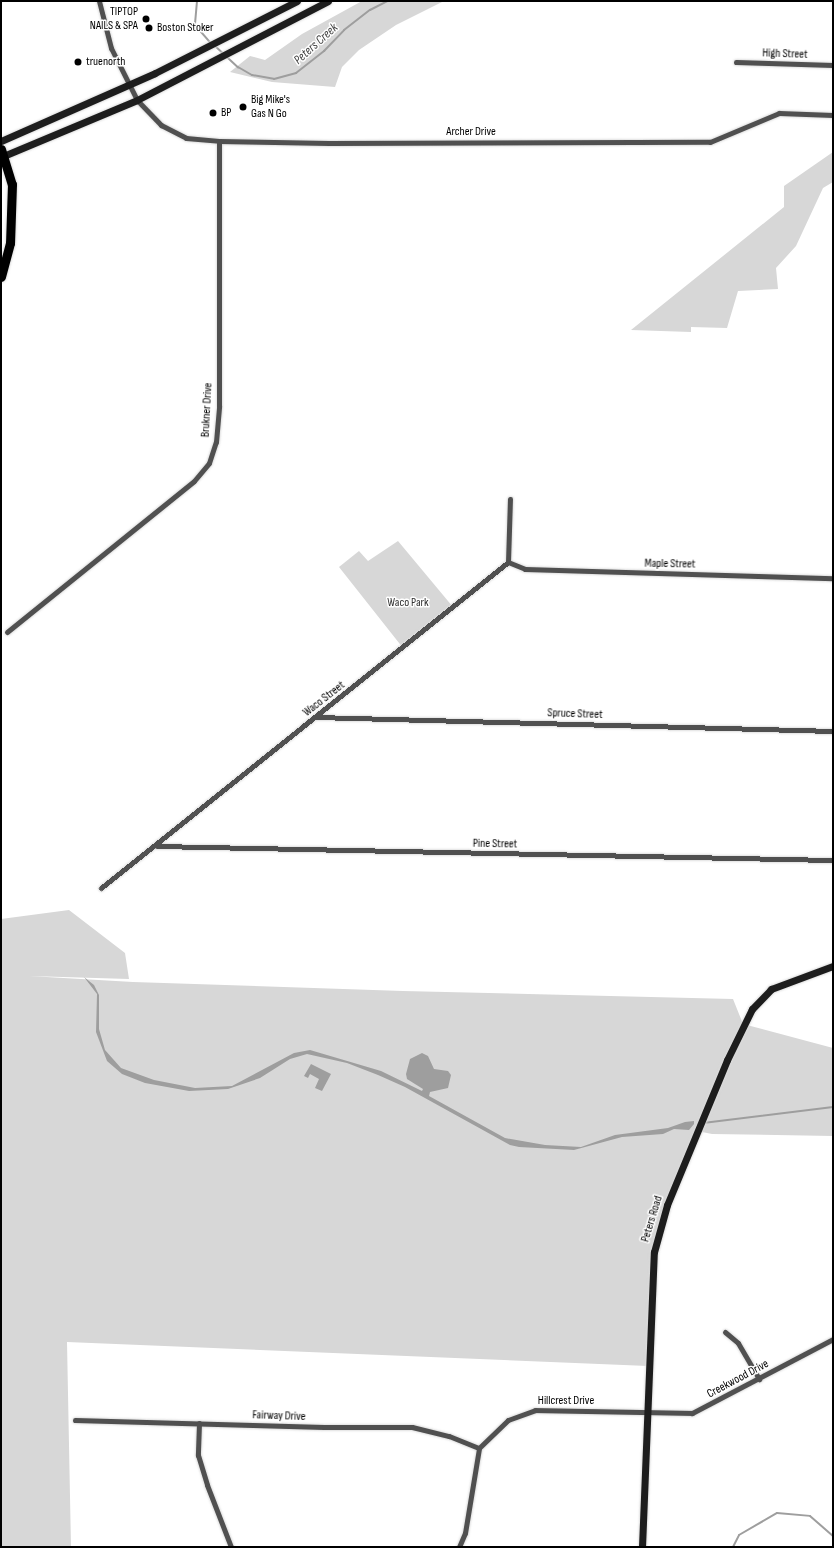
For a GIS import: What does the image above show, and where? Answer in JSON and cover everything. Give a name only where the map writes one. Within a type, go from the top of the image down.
[{"type":"highway","points":[[1,277],[10,243],[12,184],[2,154]]},
{"type":"main road","points":[[1,141],[198,51],[297,1]]},
{"type":"main road","points":[[2,154],[137,100],[247,45],[328,1]]},
{"type":"main road","name":"Peters Road","points":[[642,1547],[654,1252],[667,1205],[743,1024],[761,997],[779,985],[833,966]]},
{"type":"street","name":"Archer Drive","points":[[99,1],[111,48],[137,100],[151,117],[174,133],[186,138],[219,141],[710,142],[779,113],[833,115]]},
{"type":"street","name":"High Street","points":[[736,62],[833,65]]},
{"type":"street","name":"Brukner Drive","points":[[7,632],[194,481],[209,463],[216,442],[219,406],[219,141]]},
{"type":"street","points":[[508,562],[510,499]]},
{"type":"street","name":"Maple Street","points":[[508,562],[525,569],[833,578]]},
{"type":"street","name":"Waco Street","points":[[101,888],[157,846],[508,562]]},
{"type":"street","name":"Spruce Street","points":[[316,717],[833,731]]},
{"type":"street","name":"Pine Street","points":[[157,846],[833,860]]},
{"type":"street","points":[[725,1332],[738,1343],[759,1379]]},
{"type":"street","name":"Creekwood Drive","points":[[647,1412],[676,1414],[699,1411],[833,1339]]},
{"type":"street","name":"Hillcrest Drive","points":[[478,1448],[508,1420],[535,1410],[647,1412]]},
{"type":"street","name":"Fairway Drive","points":[[75,1420],[324,1427],[412,1427],[449,1436],[478,1448]]},
{"type":"street","points":[[199,1423],[198,1455],[207,1485],[231,1547]]},
{"type":"street","points":[[459,1547],[465,1533],[478,1448]]},
{"type":"green space","points":[[362,1],[444,1],[396,25],[359,50],[342,67],[335,87],[272,82],[230,72],[250,56],[265,60],[302,34]]},
{"type":"green space","points":[[833,152],[833,182],[823,188],[796,246],[776,268],[778,289],[738,291],[727,328],[691,327],[691,332],[631,330],[784,207],[784,186]]},
{"type":"green space","name":"Waco Park","points":[[398,541],[453,607],[403,648],[339,567],[359,551],[368,561]]},
{"type":"green space","points":[[69,910],[125,953],[129,979],[29,976],[133,982],[403,991],[733,999],[743,1024],[833,1048],[833,1136],[712,1134],[697,1131],[654,1252],[648,1366],[67,1342],[71,1547],[1,1547],[1,919]]},
{"type":"shaded area","points":[[84,977],[94,985],[99,995],[99,1029],[105,1050],[121,1068],[154,1080],[195,1088],[232,1086],[294,1053],[310,1050],[381,1071],[422,1091],[423,1089],[407,1079],[406,1074],[410,1059],[422,1053],[428,1056],[434,1069],[448,1071],[451,1075],[448,1088],[430,1092],[429,1096],[505,1138],[545,1145],[581,1147],[615,1135],[668,1128],[685,1122],[694,1121],[694,1124],[689,1130],[674,1129],[663,1134],[622,1137],[574,1150],[519,1147],[510,1145],[405,1087],[378,1075],[347,1063],[307,1054],[290,1059],[260,1078],[228,1089],[189,1091],[145,1083],[122,1074],[107,1061],[96,1032],[97,994]]},
{"type":"shaded area","points":[[311,1064],[331,1074],[322,1091],[315,1088],[319,1079],[310,1074],[308,1078],[304,1076]]},
{"type":"waterway","name":"Peters Creek","points":[[197,1],[195,25],[210,42]]},
{"type":"waterway","name":"Peters Creek","points":[[214,45],[238,67],[252,75],[274,79],[296,73],[324,51],[344,30],[370,10],[388,1]]},
{"type":"waterway","points":[[703,1123],[833,1107]]},
{"type":"waterway","points":[[733,1547],[739,1535],[777,1513],[810,1516],[833,1536]]},
{"type":"place","name":"TIPTOP NAILS & SPA","points":[[146,19]]},
{"type":"place","name":"Boston Stoker","points":[[149,28]]},
{"type":"place","name":"truenorth","points":[[78,62]]},
{"type":"place","name":"Big Mike's Gas N Go","points":[[243,107]]},
{"type":"place","name":"BP","points":[[213,113]]}]
